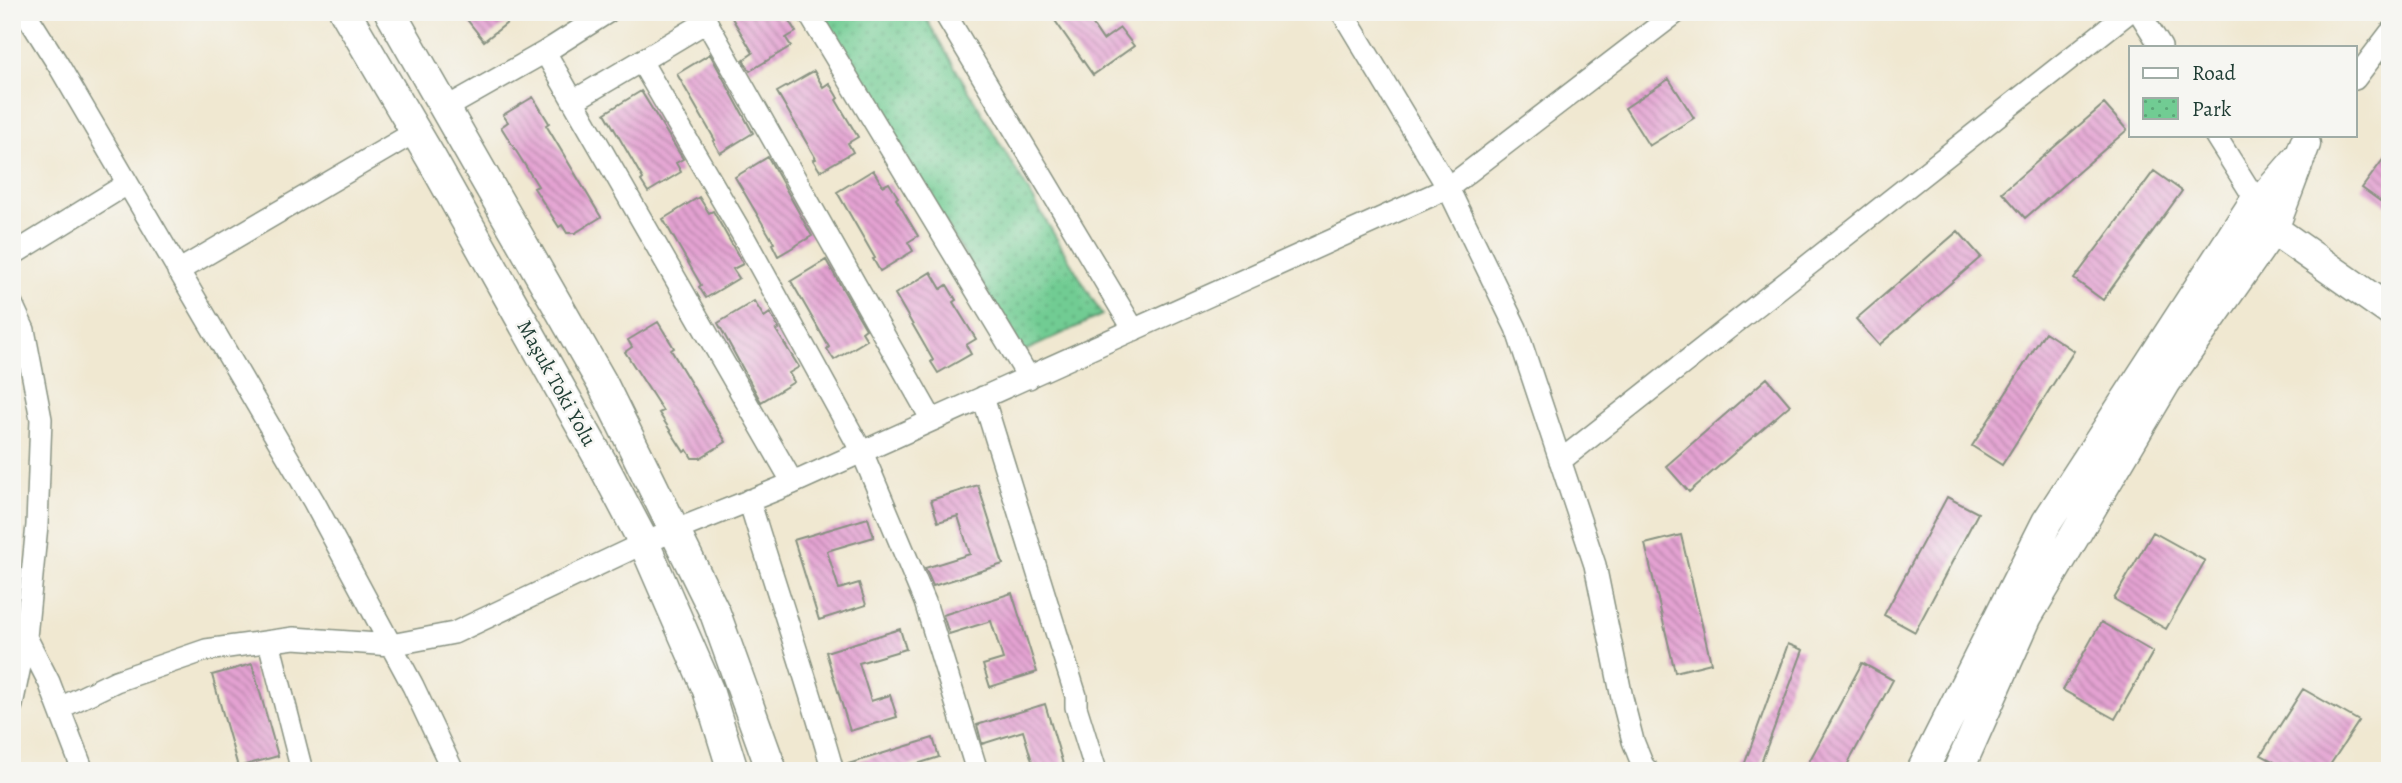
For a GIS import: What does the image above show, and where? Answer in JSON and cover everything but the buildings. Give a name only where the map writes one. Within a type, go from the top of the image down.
[{"type":"main road","points":[[390,12],[602,383],[676,530],[715,613],[772,771]]},
{"type":"main road","name":"Maşuk Toki Yolu","points":[[348,14],[595,451],[644,543],[708,690],[733,771]]},
{"type":"main road","points":[[1958,771],[2034,605],[2165,383],[2273,229],[2309,139]]},
{"type":"main road","points":[[1922,771],[2048,522],[2256,200]]},
{"type":"main road","points":[[2273,229],[2390,311]]},
{"type":"street","points":[[25,12],[314,502],[413,686],[453,771]]},
{"type":"street","points":[[446,108],[545,52],[608,12]]},
{"type":"street","points":[[808,12],[1028,378]]},
{"type":"street","points":[[944,12],[1134,330]]},
{"type":"street","points":[[1342,12],[1448,188],[1516,328],[1595,565],[1622,698],[1640,769]]},
{"type":"street","points":[[60,708],[116,681],[206,650],[294,638],[391,645],[454,633],[644,543],[793,483],[1448,188],[1677,12]]},
{"type":"street","points":[[1560,461],[2129,12]]},
{"type":"street","points":[[2139,12],[2160,46]]},
{"type":"street","points":[[573,101],[641,61],[703,17],[932,420]]},
{"type":"street","points":[[2356,78],[2390,33]]},
{"type":"street","points":[[545,52],[793,483]]},
{"type":"street","points":[[641,61],[746,239],[862,452],[925,602],[977,771]]},
{"type":"street","points":[[178,271],[415,132]]},
{"type":"street","points":[[2216,136],[2273,229]]},
{"type":"street","points":[[2256,200],[2309,139]]},
{"type":"street","points":[[12,255],[127,184]]},
{"type":"street","points":[[12,304],[24,330],[41,419],[37,525],[19,636],[12,705]]},
{"type":"street","points":[[984,397],[1076,696],[1076,707],[1096,771]]},
{"type":"street","points":[[749,500],[787,625],[799,651],[799,662],[808,682],[833,771]]},
{"type":"street","points":[[19,636],[49,682],[83,771]]},
{"type":"street","points":[[269,642],[302,771]]},
{"type":"green space","points":[[819,12],[922,12],[1102,315],[1023,352]]}]
